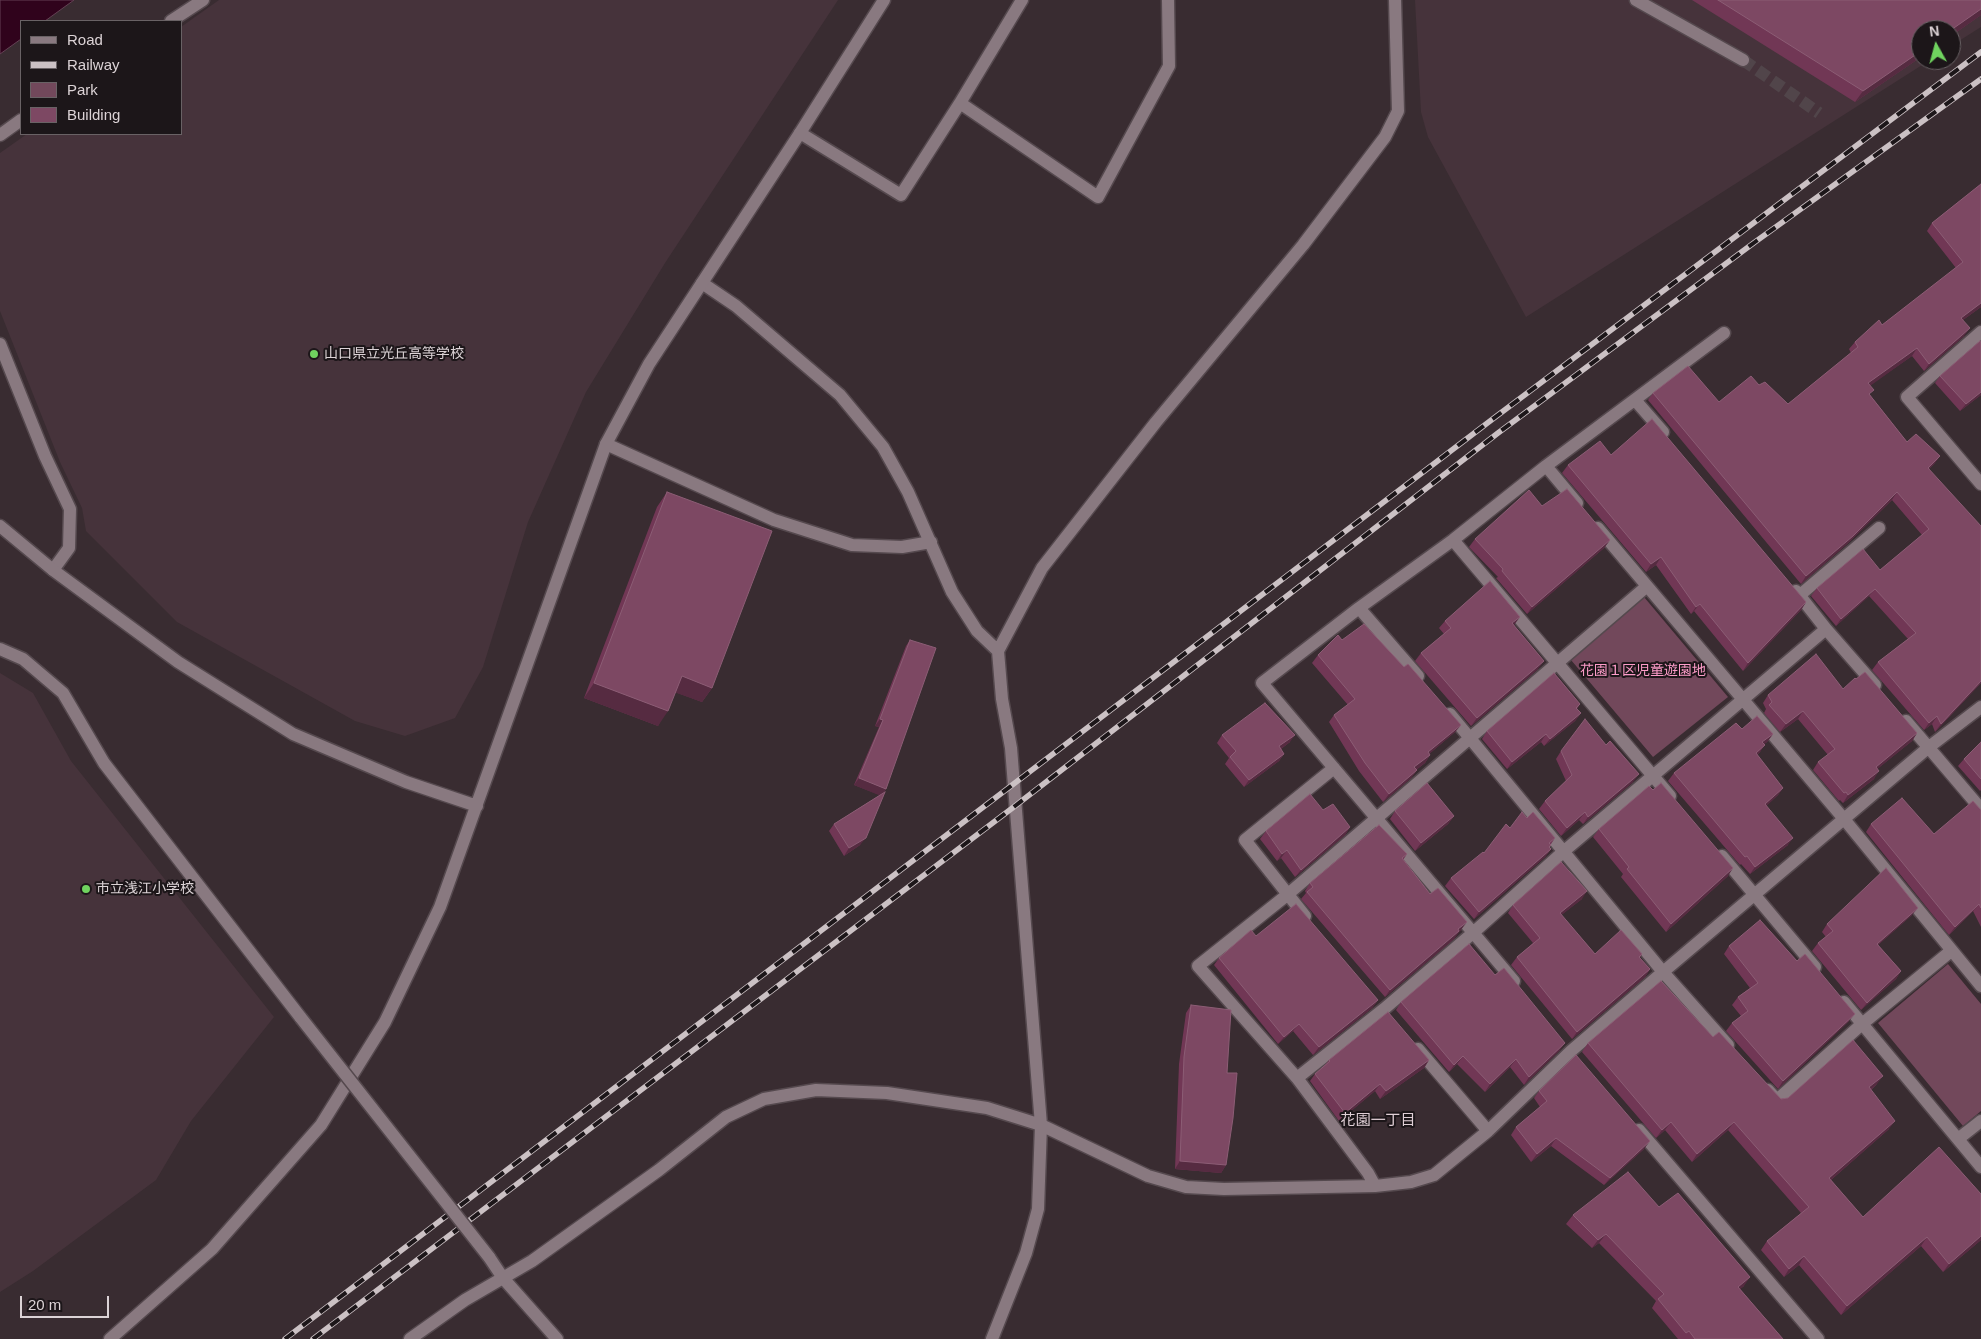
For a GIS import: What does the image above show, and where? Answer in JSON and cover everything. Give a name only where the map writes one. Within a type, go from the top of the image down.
[{"type":"street","points":[[173,20],[204,0]]},
{"type":"street","points":[[110,1339],[212,1249],[321,1125],[385,1022],[440,907],[606,444],[649,364],[800,133],[884,0]]},
{"type":"street","points":[[800,133],[901,195],[960,103],[1022,0]]},
{"type":"street","points":[[960,103],[1098,197],[1169,66],[1168,0]]},
{"type":"street","points":[[992,1339],[1026,1253],[1038,1209],[1041,1125],[1011,748],[1002,699],[998,651],[1042,568],[1156,422],[1303,245],[1385,137],[1398,111],[1395,0]]},
{"type":"street","points":[[1636,0],[1742,60]]},
{"type":"street","points":[[0,135],[20,121]]},
{"type":"street","points":[[702,284],[736,306],[840,395],[884,447],[908,492],[952,592],[976,631],[998,651]]},
{"type":"street","points":[[1981,332],[1907,397],[1981,484]]},
{"type":"street","points":[[1522,992],[1474,932],[1262,683],[1724,333]]},
{"type":"street","points":[[0,344],[45,456],[70,509],[69,548],[54,570]]},
{"type":"street","points":[[1635,400],[1673,445]]},
{"type":"street","points":[[606,444],[774,520],[852,545],[902,547],[931,542]]},
{"type":"street","points":[[1546,466],[1981,986]]},
{"type":"street","points":[[0,526],[54,570],[178,662],[293,734],[406,782],[477,806]]},
{"type":"street","points":[[1800,595],[1880,528]]},
{"type":"street","points":[[1453,540],[1678,805]]},
{"type":"street","points":[[1787,580],[1826,629],[1884,696]]},
{"type":"street","points":[[1375,1186],[1368,1173],[1297,1078],[1198,966],[1287,895],[1556,662],[1646,587]]},
{"type":"street","points":[[1359,608],[1427,687]]},
{"type":"street","points":[[1297,1078],[1384,1009],[1563,852],[1826,629]]},
{"type":"street","points":[[0,649],[23,658],[63,693],[104,763],[489,1257],[503,1278],[557,1339]]},
{"type":"street","points":[[1439,701],[1663,972],[1739,1057]]},
{"type":"street","points":[[410,1339],[465,1300],[532,1261],[652,1176],[726,1117],[764,1099],[816,1090],[887,1093],[987,1108],[1041,1125],[1148,1176],[1186,1187],[1224,1189],[1375,1186],[1410,1182],[1434,1175],[1488,1130],[1571,1051],[1663,972],[1929,748],[1981,707]]},
{"type":"street","points":[[1897,710],[1981,809]]},
{"type":"street","points":[[1313,925],[1287,895],[1245,840],[1334,768]]},
{"type":"street","points":[[1716,850],[1824,978]]},
{"type":"street","points":[[1758,1079],[1777,1100],[1862,1024],[1951,951]]},
{"type":"street","points":[[1837,993],[1981,1166]]},
{"type":"street","points":[[1408,1038],[1488,1130]]},
{"type":"street","points":[[1630,1119],[1818,1339]]},
{"type":"street","points":[[1958,1139],[1981,1121]]},
{"type":"shaded area","points":[[0,0],[74,0],[46,20],[20,20],[20,40],[0,54]]},
{"type":"shaded area","name":"山口県立光丘高等学校","points":[[219,0],[838,0],[665,263],[586,392],[528,522],[483,667],[455,718],[405,736],[355,721],[177,622],[86,531],[82,508],[60,462],[0,311],[0,153],[26,135],[182,135],[182,26]]},
{"type":"shaded area","points":[[1415,0],[1981,0],[1981,27],[1961,40],[1961,20],[1911,20],[1911,70],[1914,70],[1526,317],[1428,137],[1421,112]]},
{"type":"shaded area","name":"市立浅江小学校","points":[[0,673],[33,693],[71,761],[274,1017],[191,1121],[156,1180],[33,1271],[0,1292]]},
{"type":"green space","name":"花園１区児童遊園地","points":[[1644,597],[1728,697],[1653,757],[1571,660]]},
{"type":"green space","points":[[1948,964],[1981,1004],[1981,1111],[1963,1126],[1878,1023]]},
{"type":"building","points":[[1718,0],[1981,0],[1981,9],[1961,23],[1961,20],[1911,20],[1911,58],[1863,91]]},
{"type":"building","points":[[1981,184],[1981,303],[1961,318],[1970,328],[1929,364],[1917,348],[1868,383],[1874,390],[1869,394],[1907,442],[1916,434],[1940,456],[1928,468],[1981,526],[1981,681],[1941,724],[1937,716],[1929,723],[1878,662],[1916,633],[1875,589],[1841,619],[1817,588],[1863,549],[1880,570],[1929,529],[1897,492],[1853,536],[1806,576],[1653,393],[1688,366],[1719,402],[1751,376],[1759,385],[1765,382],[1788,404],[1858,347],[1855,342],[1879,320],[1882,325],[1963,262],[1932,223]]},
{"type":"building","points":[[1980,341],[1981,392],[1966,404],[1940,376]]},
{"type":"building","points":[[1652,419],[1806,602],[1748,663],[1700,604],[1696,607],[1661,557],[1651,564],[1568,465],[1600,441],[1611,455]]},
{"type":"building","points":[[1567,489],[1610,540],[1532,607],[1502,571],[1503,569],[1475,539],[1529,490],[1542,506]]},
{"type":"building","points":[[667,492],[772,531],[712,688],[682,676],[668,711],[594,683]]},
{"type":"building","points":[[1490,581],[1520,617],[1512,623],[1544,661],[1477,718],[1421,653],[1451,628],[1445,621]]},
{"type":"building","points":[[1364,624],[1404,667],[1408,664],[1461,725],[1428,752],[1430,755],[1414,767],[1417,770],[1389,794],[1365,763],[1334,715],[1355,699],[1318,655],[1338,635],[1342,640]]},
{"type":"building","points":[[910,640],[936,648],[886,789],[859,778],[883,720],[880,719]]},
{"type":"building","points":[[1816,654],[1843,689],[1865,672],[1917,733],[1876,767],[1879,771],[1848,795],[1846,792],[1844,793],[1818,762],[1835,749],[1803,711],[1786,724],[1769,705],[1772,702],[1768,695]]},
{"type":"building","points":[[1554,673],[1580,704],[1576,708],[1581,713],[1550,739],[1546,734],[1512,762],[1487,731]]},
{"type":"building","points":[[1265,703],[1295,735],[1279,746],[1284,754],[1249,780],[1230,757],[1236,751],[1222,735]]},
{"type":"building","points":[[1757,716],[1773,734],[1762,742],[1765,745],[1756,753],[1783,788],[1765,804],[1793,838],[1755,867],[1674,773],[1736,723],[1742,729]]},
{"type":"building","points":[[1585,719],[1606,745],[1610,741],[1639,774],[1588,817],[1585,812],[1567,828],[1545,801],[1572,775],[1561,751]]},
{"type":"building","points":[[1981,742],[1981,779],[1964,759]]},
{"type":"building","points":[[1427,783],[1454,816],[1421,843],[1395,811]]},
{"type":"building","points":[[1661,783],[1733,868],[1671,924],[1627,869],[1629,867],[1599,829],[1649,786],[1653,790]]},
{"type":"building","points":[[885,792],[866,838],[849,848],[834,824]]},
{"type":"building","points":[[1310,794],[1323,810],[1333,804],[1350,827],[1301,870],[1287,850],[1282,854],[1266,831]]},
{"type":"building","points":[[1902,798],[1934,834],[1973,801],[1981,810],[1981,908],[1979,904],[1955,927],[1871,824]]},
{"type":"building","points":[[1522,812],[1527,818],[1533,812],[1555,838],[1549,843],[1551,849],[1479,912],[1451,878],[1484,853],[1506,824],[1510,828]]},
{"type":"building","points":[[1379,825],[1407,854],[1402,858],[1430,894],[1438,888],[1467,922],[1390,990],[1307,892],[1313,887],[1310,883]]},
{"type":"building","points":[[1561,862],[1587,891],[1560,913],[1595,954],[1621,930],[1642,954],[1639,957],[1650,969],[1577,1032],[1517,957],[1540,938],[1513,905]]},
{"type":"building","points":[[1886,868],[1918,908],[1877,944],[1901,971],[1867,1003],[1818,943],[1833,931],[1827,924]]},
{"type":"building","points":[[1296,904],[1378,1000],[1319,1047],[1299,1024],[1284,1037],[1219,958],[1251,930],[1256,936]]},
{"type":"building","points":[[1760,920],[1797,961],[1805,954],[1855,1014],[1783,1081],[1732,1023],[1748,1011],[1738,997],[1758,983],[1729,946]]},
{"type":"building","points":[[1469,944],[1495,975],[1504,968],[1565,1043],[1529,1077],[1516,1059],[1490,1084],[1463,1056],[1454,1065],[1401,1002]]},
{"type":"building","points":[[1661,981],[1713,1037],[1719,1032],[1781,1099],[1788,1098],[1853,1040],[1883,1076],[1869,1087],[1895,1121],[1829,1178],[1863,1217],[1939,1147],[1981,1194],[1981,1236],[1949,1264],[1927,1237],[1847,1306],[1804,1256],[1789,1269],[1767,1241],[1809,1207],[1734,1122],[1697,1154],[1671,1122],[1662,1130],[1588,1043]]},
{"type":"building","points":[[1191,1005],[1231,1010],[1227,1073],[1237,1073],[1226,1165],[1180,1161],[1184,1057]]},
{"type":"building","points":[[1388,1012],[1429,1060],[1386,1091],[1380,1084],[1345,1113],[1315,1074],[1329,1060]]},
{"type":"building","points":[[1576,1055],[1650,1141],[1610,1178],[1556,1138],[1537,1154],[1516,1127],[1547,1101],[1539,1091]]},
{"type":"building","points":[[1628,1172],[1659,1207],[1678,1193],[1750,1277],[1738,1287],[1783,1339],[1695,1339],[1689,1331],[1686,1333],[1658,1299],[1664,1294],[1606,1234],[1598,1240],[1573,1215]]},
{"type":"tunnel","points":[[1743,60],[1819,113]]},
{"type":"railway","points":[[285,1339],[1494,418],[1981,52]]},
{"type":"railway","points":[[313,1339],[1015,806],[1498,433],[1755,242],[1981,79]]},
{"type":"place","name":"山口県立光丘高等学校","points":[[314,354]]},
{"type":"place","name":"市立浅江小学校","points":[[86,889]]},
{"type":"district","name":"花園一丁目","points":[[1378,1121]]}]
